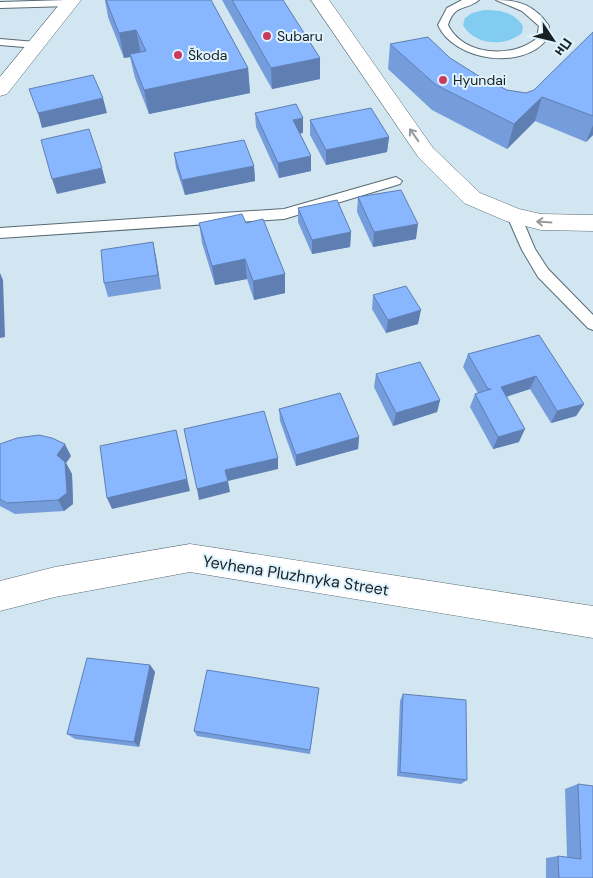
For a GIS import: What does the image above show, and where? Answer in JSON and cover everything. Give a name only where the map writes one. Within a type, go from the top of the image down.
[{"type":"street","points":[[320,0],[426,153],[472,198],[514,216],[541,222],[593,223]]},
{"type":"street","points":[[0,90],[71,2]]},
{"type":"street","name":"Yevhena Pluzhnyka Street","points":[[0,596],[55,582],[190,558],[593,622]]},
{"type":"lane","points":[[474,0],[459,4],[446,13],[442,25],[450,37],[465,47],[487,53],[510,54],[530,48],[542,39],[544,26],[536,14],[520,5],[501,0]]},
{"type":"lane","points":[[0,5],[71,2]]},
{"type":"lane","points":[[0,42],[36,45]]},
{"type":"lane","points":[[0,233],[284,214],[396,181]]},
{"type":"lane","points":[[514,216],[529,250],[543,273],[588,313],[593,324]]},
{"type":"shaded area","points":[[484,10],[501,11],[511,15],[523,26],[522,33],[515,38],[499,42],[491,42],[475,37],[463,25],[465,18],[472,13]]},
{"type":"building","points":[[106,0],[211,0],[248,68],[144,90],[130,54],[146,51],[136,30],[119,33]]},
{"type":"building","points":[[232,0],[283,0],[320,58],[271,68]]},
{"type":"building","points":[[593,32],[593,116],[542,97],[514,124],[436,85],[390,44],[428,37],[450,58],[482,78],[507,90],[526,93],[534,90]]},
{"type":"building","points":[[93,75],[103,98],[38,113],[29,89]]},
{"type":"building","points":[[296,104],[303,118],[293,120],[311,156],[278,163],[255,113]]},
{"type":"building","points":[[371,108],[389,137],[326,150],[310,120]]},
{"type":"building","points":[[89,129],[102,168],[52,179],[41,140]]},
{"type":"building","points":[[244,140],[254,166],[182,180],[174,153]]},
{"type":"building","points":[[401,190],[418,224],[374,232],[358,197]]},
{"type":"building","points":[[337,200],[351,232],[312,240],[298,208]]},
{"type":"building","points":[[242,214],[246,223],[263,219],[285,274],[253,281],[245,259],[212,266],[199,223]]},
{"type":"building","points":[[153,242],[158,275],[104,283],[101,250]]},
{"type":"building","points":[[406,286],[421,310],[388,320],[373,295]]},
{"type":"building","points":[[539,335],[584,404],[557,411],[536,376],[501,387],[525,429],[498,437],[475,394],[491,389],[488,389],[468,354]]},
{"type":"building","points":[[420,362],[440,400],[396,413],[376,374]]},
{"type":"building","points":[[340,393],[359,437],[296,455],[279,409]]},
{"type":"building","points":[[264,411],[278,458],[225,470],[228,481],[197,489],[184,429]]},
{"type":"building","points":[[176,430],[187,479],[107,498],[100,446]]},
{"type":"building","points":[[39,435],[65,444],[57,455],[65,462],[67,493],[58,500],[7,503],[0,499],[0,444],[17,438]]},
{"type":"building","points":[[87,658],[150,665],[134,742],[67,734]]},
{"type":"building","points":[[207,670],[319,688],[310,750],[194,731]]},
{"type":"building","points":[[403,694],[466,700],[467,780],[400,772]]},
{"type":"building","points":[[578,784],[593,786],[593,878],[559,878],[558,856],[581,859]]},
{"type":"place","name":"Subaru","points":[[267,36]]},
{"type":"place","name":"Škoda","points":[[178,55]]},
{"type":"place","name":"Hyundai","points":[[443,80]]}]
